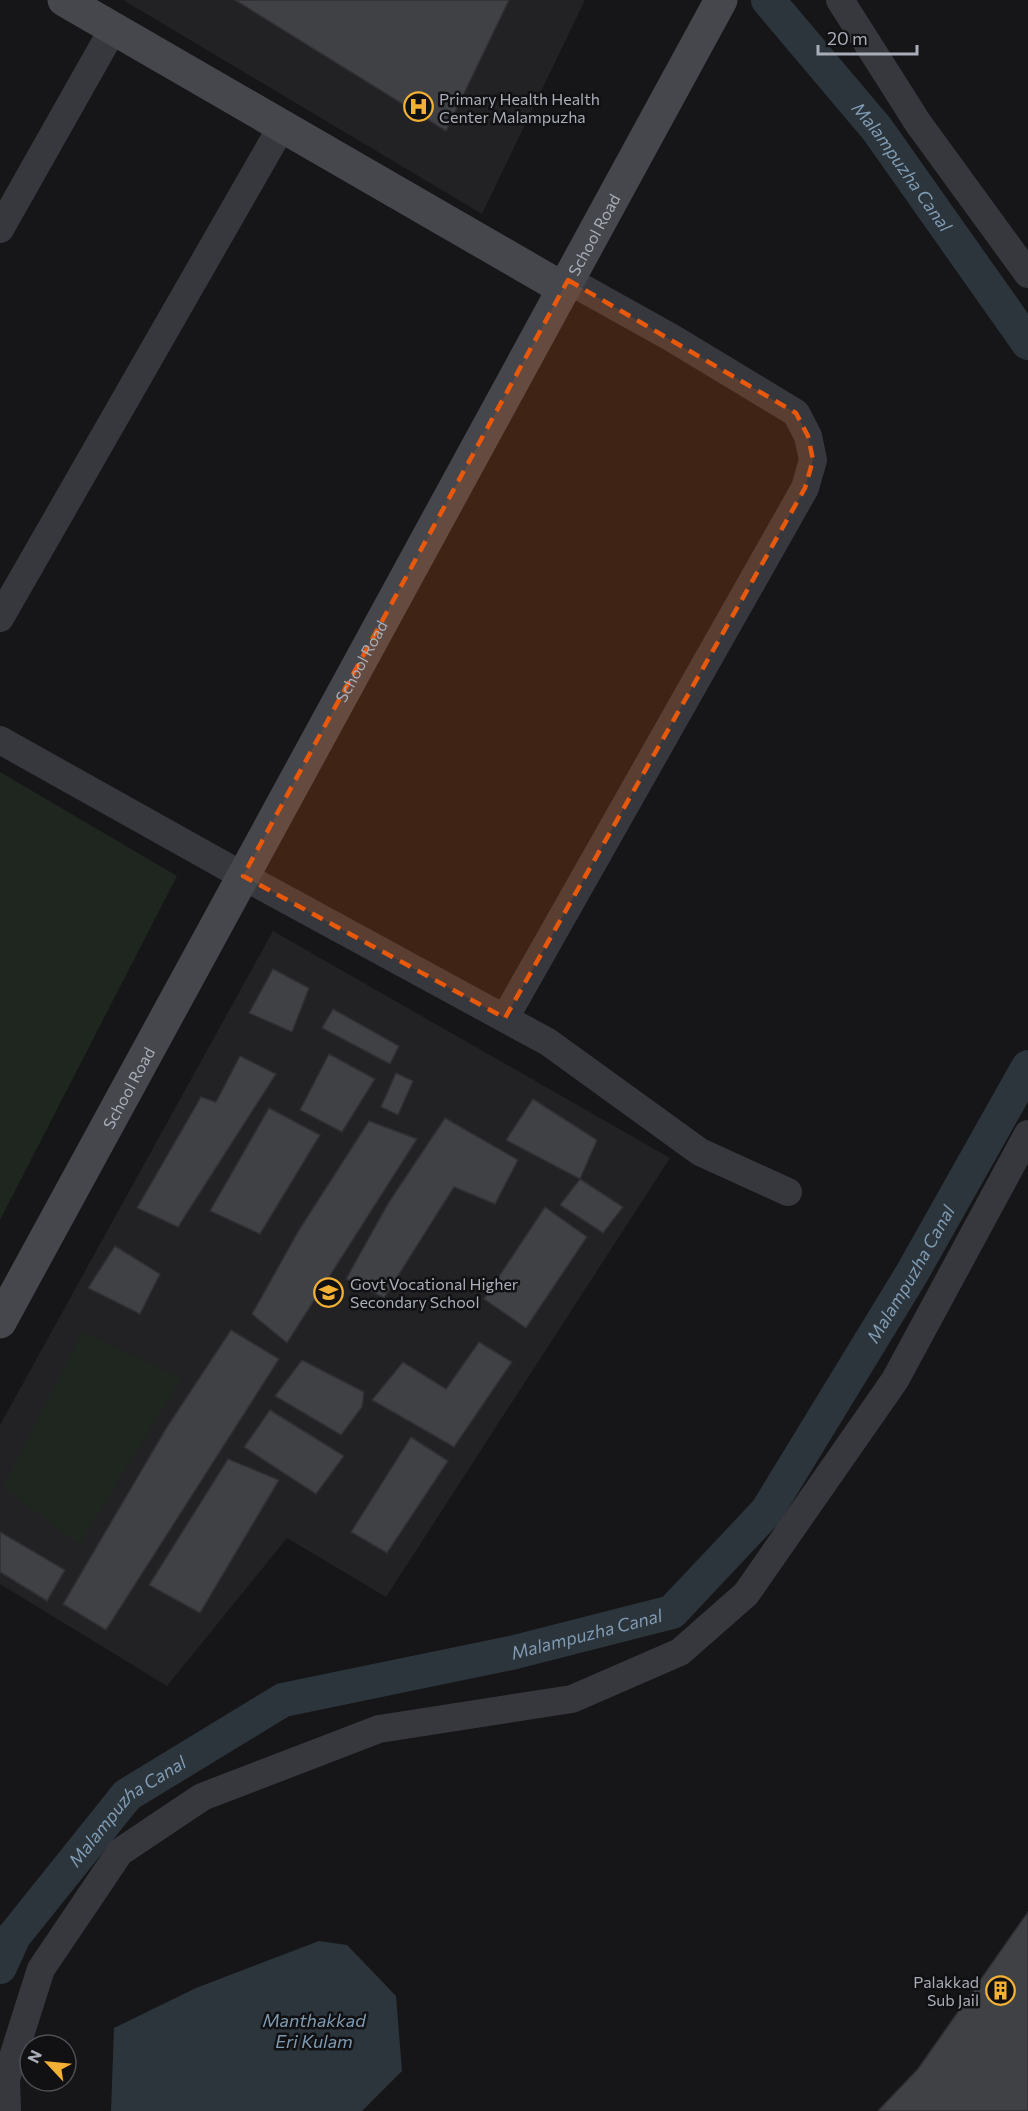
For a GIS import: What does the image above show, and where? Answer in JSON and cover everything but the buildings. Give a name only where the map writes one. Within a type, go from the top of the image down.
[{"type":"street","points":[[64,0],[282,126],[566,285],[672,338],[796,413],[808,436],[813,460],[805,488],[505,1018]]},
{"type":"street","points":[[840,0],[918,123],[1028,274]]},
{"type":"street","name":"School Road","points":[[0,1322],[714,13]]},
{"type":"street","points":[[0,229],[113,29]]},
{"type":"street","points":[[0,618],[282,126]]},
{"type":"street","points":[[0,740],[243,876],[548,1042],[700,1152],[788,1192]]},
{"type":"street","points":[[7,2111],[6,2079],[42,1969],[120,1852],[202,1797],[379,1729],[572,1699],[680,1653],[746,1594],[895,1380],[1028,1134]]},
{"type":"highlighted area","points":[[568,280],[796,413],[808,436],[813,460],[805,488],[505,1018],[243,876]]},
{"type":"shaded area","name":"Primary Health Health Center Malampuzha","points":[[123,0],[585,0],[482,214]]},
{"type":"shaded area","points":[[0,772],[177,876],[0,1220]]},
{"type":"shaded area","name":"Govt Vocational Higher Secondary School","points":[[273,931],[670,1158],[386,1597],[287,1538],[167,1686],[0,1584],[0,1425]]},
{"type":"shaded area","points":[[82,1331],[181,1378],[79,1544],[3,1488]]},
{"type":"water","name":"Manthakkad Eri Kulam","points":[[319,1941],[347,1945],[396,1996],[402,2071],[362,2111],[111,2111],[114,2028],[196,1988]]},
{"type":"waterway","name":"Malampuzha Canal","points":[[768,0],[877,129],[1028,343]]},
{"type":"waterway","name":"Malampuzha Canal","points":[[0,1967],[14,1936],[127,1795],[283,1700],[511,1653],[672,1612],[767,1511],[911,1275],[1028,1067]]},
{"type":"place","name":"Primary Health Health Center Malampuzha","points":[[418,107]]},
{"type":"place","name":"Govt Vocational Higher Secondary School","points":[[329,1292]]},
{"type":"place","name":"Palakkad Sub Jail","points":[[1000,1990]]}]
